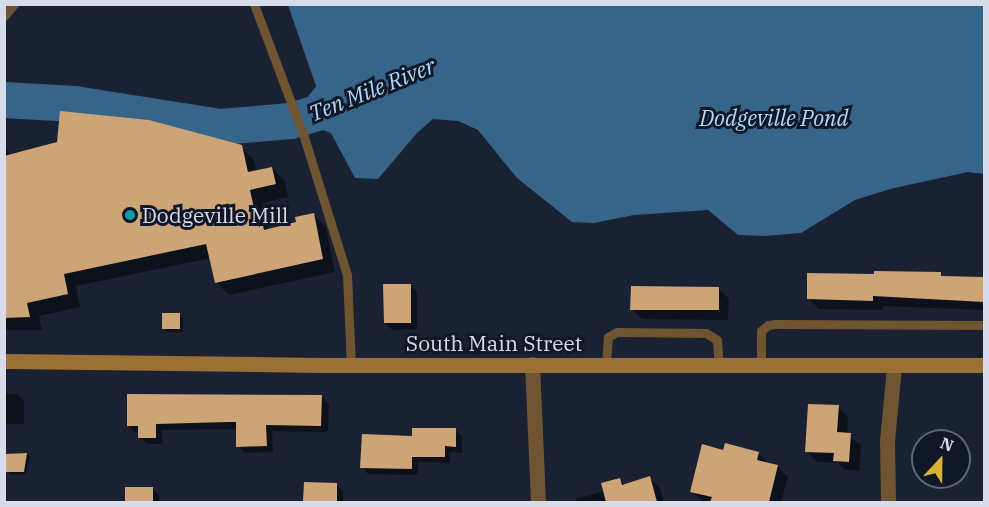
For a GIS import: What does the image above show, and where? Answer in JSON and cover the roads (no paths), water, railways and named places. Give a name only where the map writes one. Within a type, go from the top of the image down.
[{"type":"main road","name":"South Main Street","points":[[4,361],[351,365],[606,364],[894,367],[984,365]]},
{"type":"street","points":[[532,364],[538,502]]},
{"type":"street","points":[[888,502],[887,441],[894,367]]},
{"type":"lane","points":[[4,16],[14,4]]},
{"type":"lane","points":[[254,4],[304,137],[347,275],[351,365]]},
{"type":"lane","points":[[761,366],[761,331],[775,324],[984,325]]},
{"type":"lane","points":[[606,364],[608,337],[617,332],[706,333],[717,340],[719,366]]},
{"type":"water","name":"Dodgeville Pond","points":[[288,5],[984,5],[984,174],[968,172],[890,189],[855,200],[801,233],[765,236],[738,235],[708,210],[634,215],[594,223],[572,222],[517,178],[478,130],[458,121],[433,119],[417,133],[378,179],[355,178],[331,133],[320,129],[293,134],[284,105],[305,101],[316,86]]},
{"type":"waterway","name":"Ten Mile River","points":[[4,100],[75,104],[220,127],[291,121],[337,107]]},
{"type":"place","name":"Dodgeville Mill","points":[[130,215]]}]
